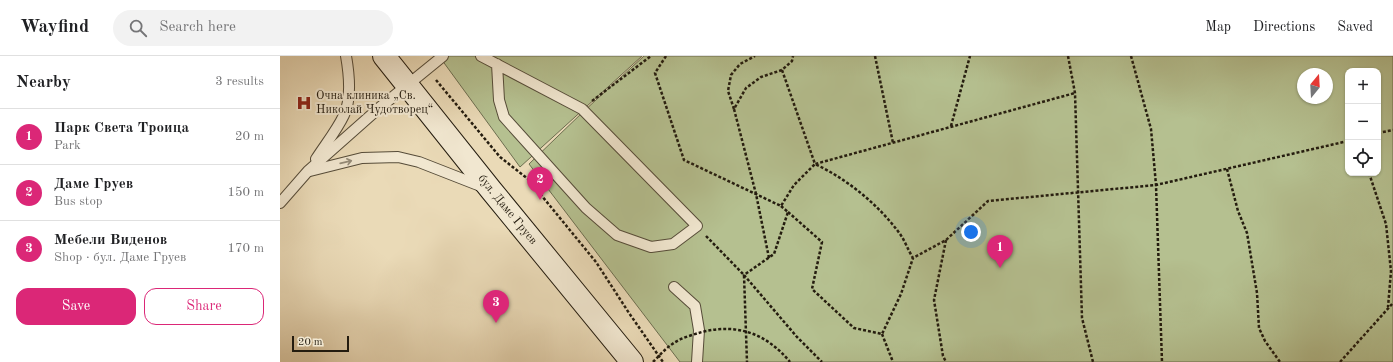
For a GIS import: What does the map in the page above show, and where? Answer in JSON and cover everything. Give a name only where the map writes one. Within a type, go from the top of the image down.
[{"type":"main road","name":"бул. Даме Груев","points":[[384,56],[490,190],[632,362]]},
{"type":"lane","points":[[308,171],[345,114],[349,85],[346,56]]},
{"type":"lane","points":[[280,203],[308,171],[407,85],[443,56]]},
{"type":"lane","points":[[481,56],[497,64],[582,109],[697,226],[673,244],[651,247],[617,234],[586,208],[504,117],[499,100],[497,64]]},
{"type":"lane","points":[[308,171],[362,158],[398,157],[419,162],[490,190]]},
{"type":"lane","points":[[674,287],[696,306],[699,330],[697,362]]},
{"type":"path","points":[[582,109],[651,56]]},
{"type":"path","points":[[666,56],[656,73],[684,160],[781,206],[788,212],[822,242],[812,289],[854,328],[882,334]]},
{"type":"path","points":[[755,56],[740,64],[731,75],[728,91],[756,194],[769,258]]},
{"type":"path","points":[[734,109],[746,88],[761,77],[782,70],[792,61],[793,56]]},
{"type":"path","points":[[875,56],[893,143]]},
{"type":"path","points":[[951,127],[970,56]]},
{"type":"path","points":[[1068,56],[1074,93],[1082,318],[1093,362]]},
{"type":"path","points":[[1132,56],[1151,129],[1156,185],[1162,362]]},
{"type":"path","points":[[426,69],[500,158],[528,179],[596,262],[663,362]]},
{"type":"path","points":[[782,70],[815,164],[833,172],[878,207],[900,234],[913,258]]},
{"type":"path","points":[[781,206],[794,185],[815,164],[1074,93]]},
{"type":"path","points":[[1381,132],[1393,130]]},
{"type":"path","points":[[893,362],[882,334],[901,294],[913,258],[946,240],[988,202],[1156,185],[1345,142]]},
{"type":"path","points":[[1228,169],[1238,211],[1247,233],[1257,293],[1259,328],[1265,341],[1280,362]]},
{"type":"path","points":[[1370,176],[1386,224],[1391,271],[1388,307]]},
{"type":"path","points":[[744,275],[774,254],[788,212]]},
{"type":"path","points":[[697,226],[744,275],[797,337],[822,362]]},
{"type":"path","points":[[946,240],[934,300],[943,356],[946,362]]},
{"type":"path","points":[[744,275],[747,362]]},
{"type":"path","points":[[1340,362],[1393,303]]},
{"type":"path","points":[[654,362],[671,345],[692,334],[715,329],[738,329],[761,338],[780,350],[790,362]]},
{"type":"green space","points":[[439,56],[642,56],[520,167]]},
{"type":"green space","points":[[644,56],[1393,56],[1393,362],[680,362],[529,164]]},
{"type":"place","name":"Oчна клиника „Св. Николай Чудотворец“","points":[[304,103]]},
{"type":"place","name":"Даме Груев","points":[[540,200]]},
{"type":"place","name":"Парк Света Троица","points":[[1000,268]]},
{"type":"place","name":"Мебели Виденов","points":[[496,323]]}]
